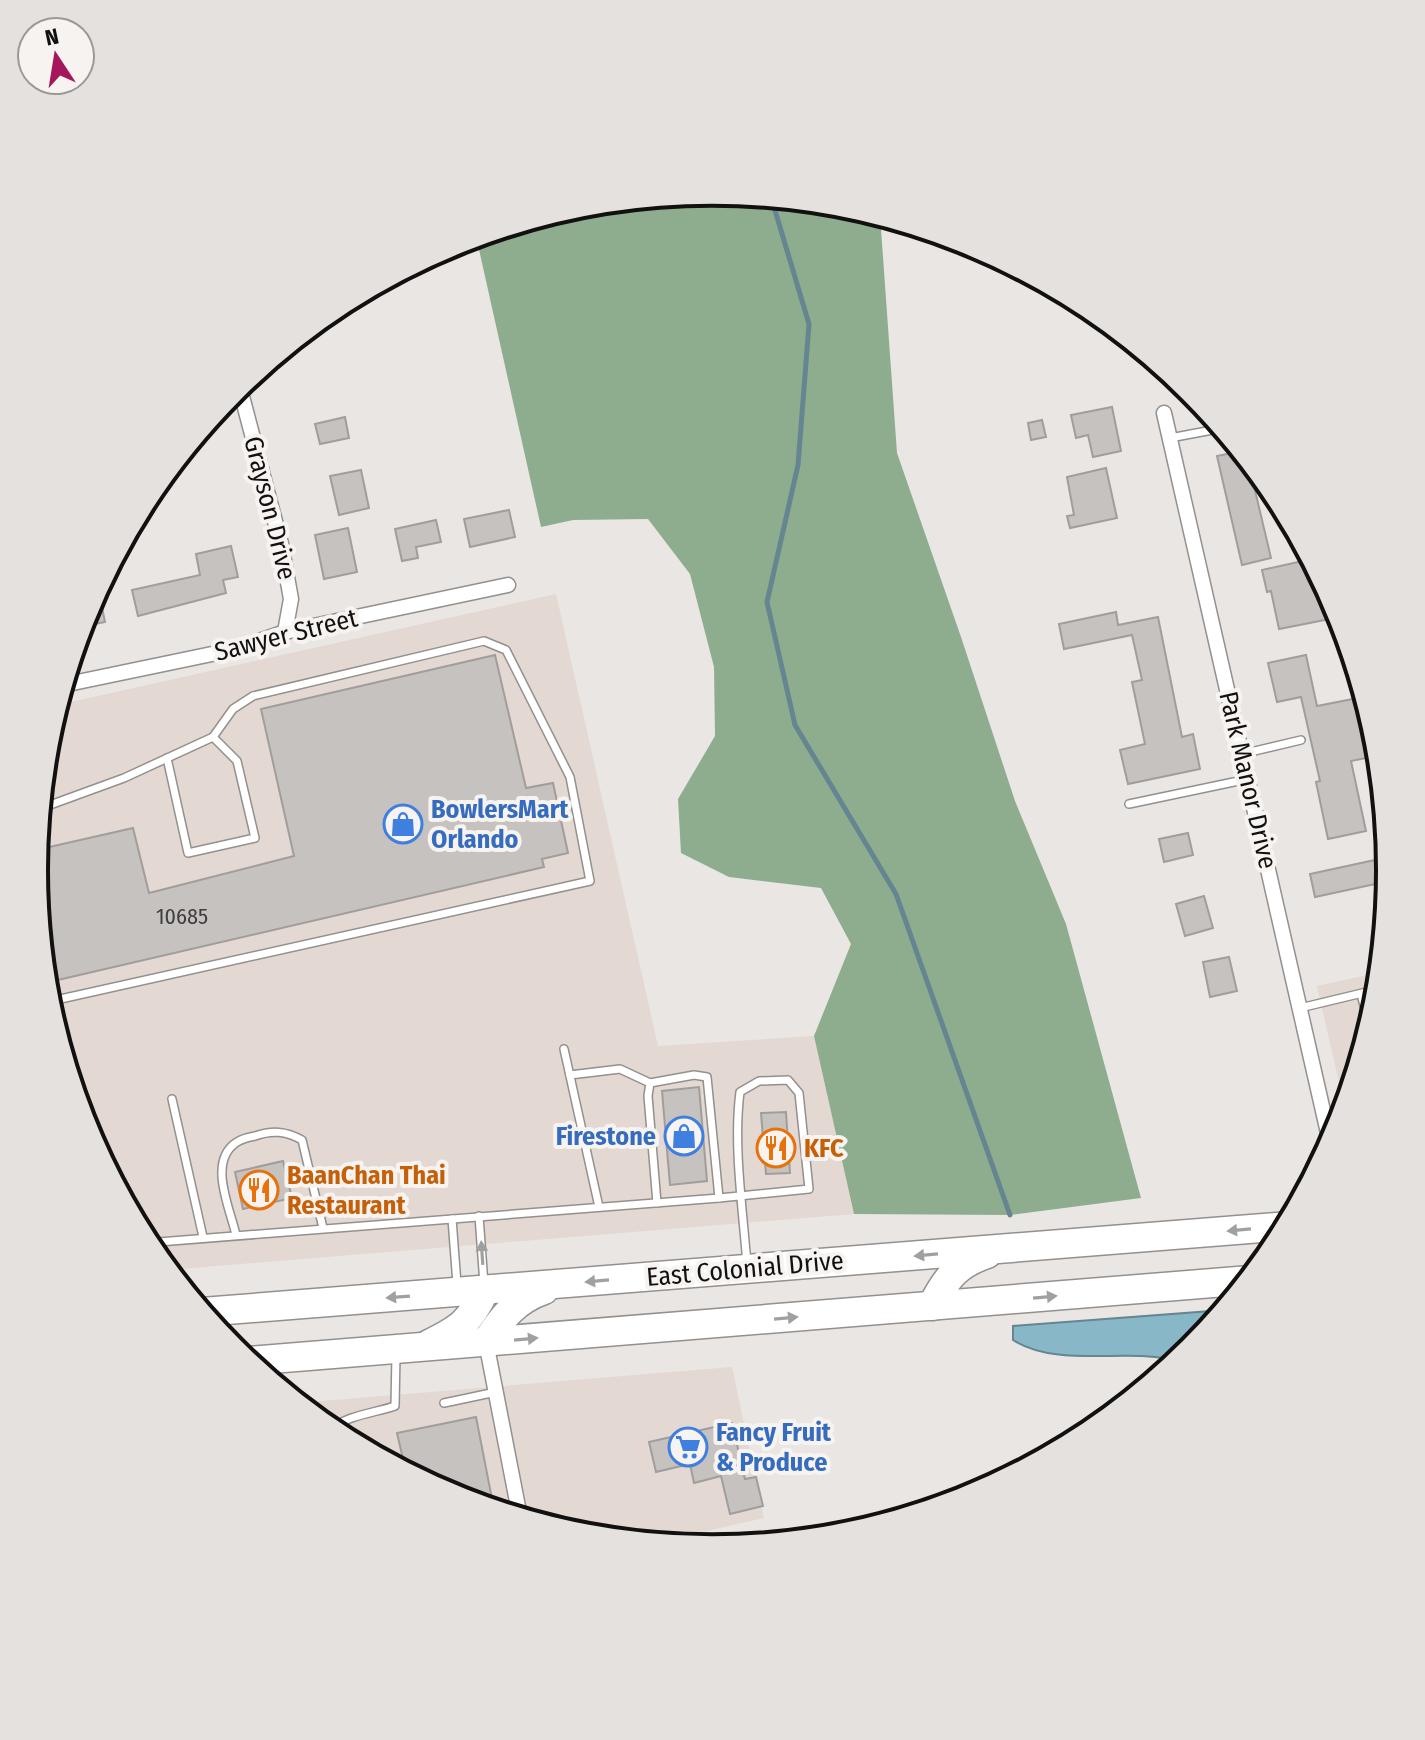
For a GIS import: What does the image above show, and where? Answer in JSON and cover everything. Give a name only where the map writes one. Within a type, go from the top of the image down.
[{"type":"highway","name":"East Colonial Drive","points":[[216,1311],[1272,1227]]},
{"type":"highway","points":[[932,1306],[945,1280],[971,1259],[1003,1249]]},
{"type":"highway","name":"East Colonial Drive","points":[[263,1360],[1235,1281]]},
{"type":"highway","points":[[486,1342],[505,1313],[528,1295],[560,1284]]},
{"type":"highway","points":[[408,1348],[452,1333],[473,1314],[471,1291]]},
{"type":"street","name":"Grayson Drive","points":[[243,400],[281,544],[291,599],[285,632]]},
{"type":"street","name":"Park Manor Drive","points":[[1164,413],[1326,1124]]},
{"type":"street","name":"Sawyer Street","points":[[75,682],[236,649],[285,632],[508,585]]},
{"type":"street","points":[[486,1342],[518,1505]]},
{"type":"lane","points":[[1170,438],[1210,430]]},
{"type":"lane","points":[[52,804],[124,778],[213,737],[233,709],[253,696],[484,641],[506,650],[570,777],[590,881],[61,999]]},
{"type":"lane","points":[[167,758],[188,853],[255,838],[237,761],[213,737]]},
{"type":"lane","points":[[1242,754],[1301,740]]},
{"type":"lane","points":[[1129,804],[1248,779]]},
{"type":"lane","points":[[1300,1008],[1365,993]]},
{"type":"lane","points":[[1361,994],[1363,1003]]},
{"type":"lane","points":[[564,1049],[599,1207]]},
{"type":"lane","points":[[570,1075],[620,1069],[650,1083],[694,1075],[707,1077],[719,1198]]},
{"type":"lane","points":[[162,1241],[719,1198],[742,1196],[809,1189],[799,1093],[788,1080],[759,1081],[740,1092],[737,1117],[742,1196],[748,1269]]},
{"type":"lane","points":[[650,1083],[648,1096],[657,1203]]},
{"type":"lane","points":[[172,1099],[203,1237]]},
{"type":"lane","points":[[236,1235],[221,1175],[223,1157],[237,1142],[264,1133],[287,1132],[302,1140],[323,1228]]},
{"type":"lane","points":[[471,1291],[479,1216]]},
{"type":"lane","points":[[452,1219],[471,1291]]},
{"type":"lane","points":[[342,1422],[395,1406],[408,1348]]},
{"type":"lane","points":[[444,1403],[496,1392]]},
{"type":"shaded area","points":[[556,594],[658,1046],[814,1036],[854,1214],[181,1269],[137,1202],[99,1124],[83,1084],[61,1000],[49,913],[49,827],[61,740],[70,702]]},
{"type":"shaded area","points":[[1368,975],[1340,1088],[1317,986]]},
{"type":"shaded area","points":[[732,1367],[764,1518],[695,1534],[669,1533],[583,1522],[541,1512],[458,1484],[419,1466],[343,1423],[314,1402]]},
{"type":"green space","points":[[669,207],[756,207],[799,211],[881,227],[897,453],[1015,801],[1066,924],[1141,1198],[1010,1215],[854,1214],[814,1036],[851,944],[821,888],[729,877],[681,853],[678,799],[715,736],[714,667],[690,574],[648,519],[573,520],[541,527],[479,248],[583,218]]},
{"type":"water","points":[[1209,1311],[1164,1358],[1051,1354],[1013,1340],[1013,1326]]},
{"type":"building","points":[[1112,407],[1121,451],[1093,457],[1088,435],[1076,438],[1071,415]]},
{"type":"building","points":[[345,417],[349,438],[320,444],[315,424]]},
{"type":"building","points":[[1042,420],[1046,437],[1031,440],[1028,423]]},
{"type":"building","points":[[1230,453],[1254,485],[1271,558],[1242,565],[1217,456]]},
{"type":"building","points":[[1106,468],[1117,518],[1070,528],[1067,516],[1074,515],[1067,477]]},
{"type":"building","points":[[361,470],[369,508],[339,515],[330,476]]},
{"type":"building","points":[[509,510],[515,537],[470,547],[464,519]]},
{"type":"building","points":[[436,520],[441,542],[416,547],[418,558],[402,561],[395,529]]},
{"type":"building","points":[[348,528],[357,572],[324,579],[315,535]]},
{"type":"building","points":[[231,546],[238,577],[223,580],[226,593],[138,616],[132,590],[200,575],[196,554]]},
{"type":"building","points":[[1300,562],[1327,620],[1279,629],[1271,591],[1267,592],[1262,570]]},
{"type":"building","points":[[102,609],[105,622],[96,624]]},
{"type":"building","points":[[1116,612],[1118,625],[1158,617],[1182,737],[1193,734],[1200,769],[1128,784],[1120,750],[1145,744],[1132,682],[1142,680],[1132,635],[1064,649],[1059,624]]},
{"type":"building","points":[[495,655],[526,788],[553,783],[568,853],[542,859],[544,867],[58,980],[49,913],[49,847],[133,828],[149,893],[294,856],[261,709]]},
{"type":"building","points":[[1306,655],[1317,706],[1354,699],[1367,758],[1351,761],[1366,831],[1328,839],[1316,782],[1320,781],[1301,697],[1277,702],[1268,663]]},
{"type":"building","points":[[1188,833],[1193,855],[1164,862],[1159,839]]},
{"type":"building","points":[[1375,860],[1377,884],[1315,897],[1310,874]]},
{"type":"building","points":[[1204,896],[1213,928],[1185,936],[1176,904]]},
{"type":"building","points":[[1229,957],[1237,991],[1210,997],[1203,962]]},
{"type":"building","name":"Firestone","points":[[699,1087],[707,1181],[670,1185],[662,1091]]},
{"type":"building","points":[[786,1112],[790,1173],[766,1174],[761,1113]]},
{"type":"building","points":[[283,1161],[292,1198],[243,1209],[235,1172]]},
{"type":"building","points":[[476,1417],[492,1496],[403,1457],[397,1433]]},
{"type":"building","points":[[732,1423],[745,1479],[756,1477],[763,1506],[730,1514],[721,1476],[694,1483],[690,1464],[656,1472],[649,1442]]},
{"type":"waterway","points":[[775,209],[809,324],[798,465],[767,602],[795,725],[896,894],[1010,1215]]},
{"type":"place","name":"BowlersMart Orlando","points":[[403,824]]},
{"type":"place","name":"Firestone","points":[[684,1136]]},
{"type":"place","name":"KFC","points":[[776,1148]]},
{"type":"place","name":"BaanChan Thai Restaurant","points":[[259,1190]]},
{"type":"place","name":"Fancy Fruit & Produce","points":[[688,1447]]}]
